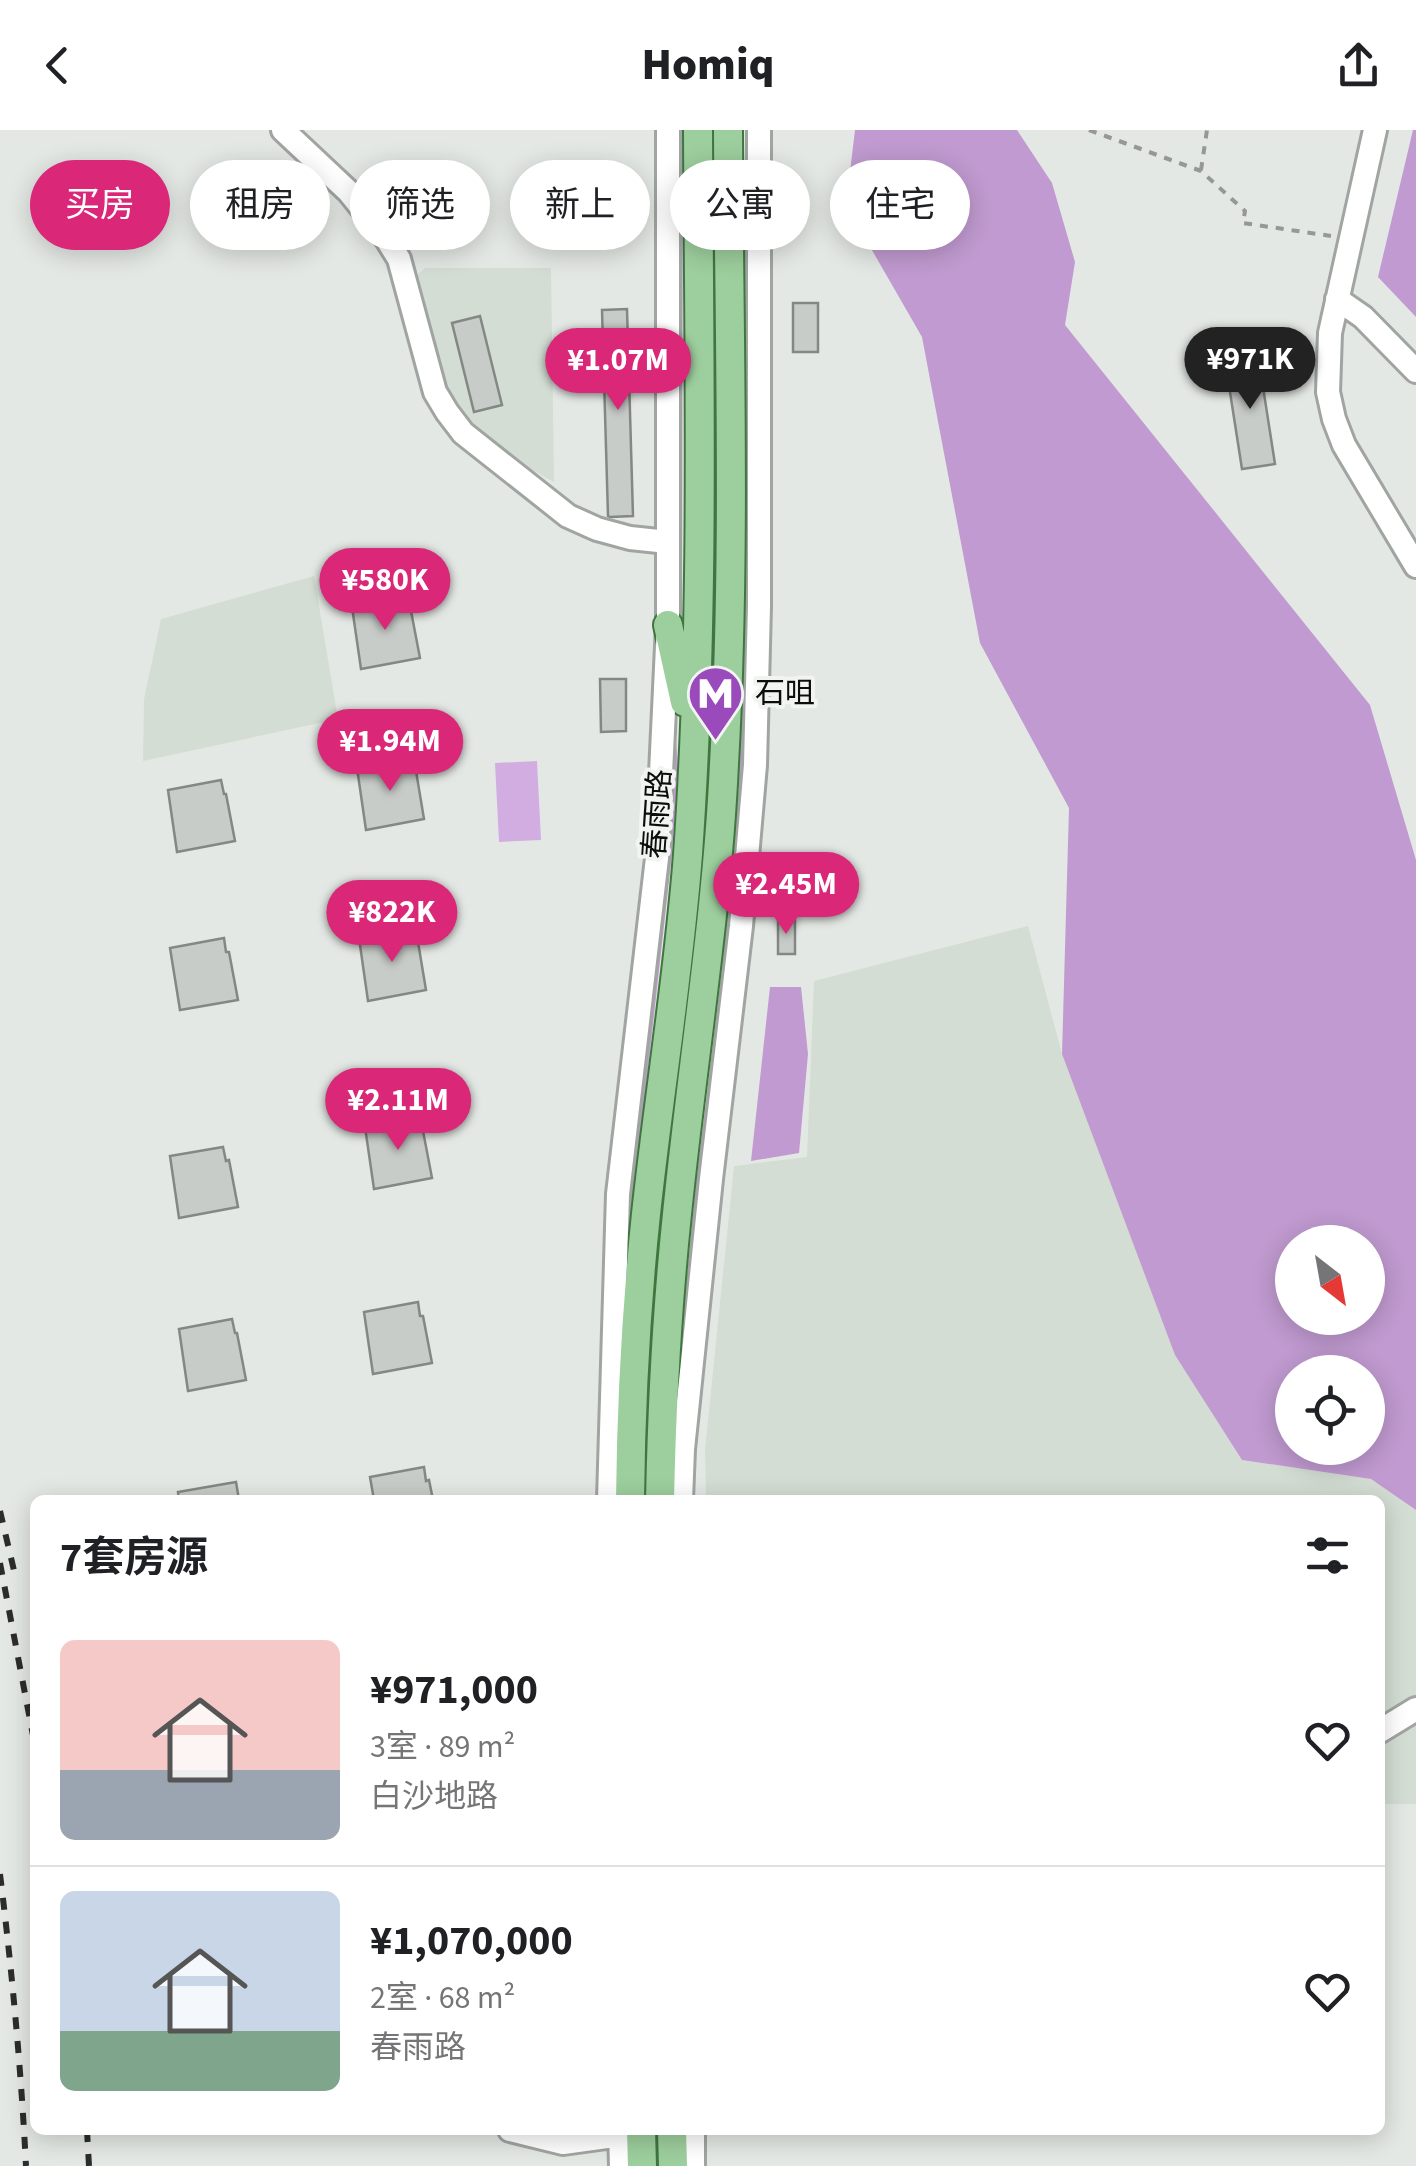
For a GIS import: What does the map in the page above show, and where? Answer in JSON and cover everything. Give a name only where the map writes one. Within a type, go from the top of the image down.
[{"type":"main road","name":"春雨路","points":[[630,1495],[639,1287],[687,860],[695,746],[698,130]]},
{"type":"main road","name":"春雨路","points":[[660,1495],[670,1287],[724,764],[729,601],[728,130]]},
{"type":"main road","points":[[668,625],[695,746]]},
{"type":"main road","points":[[629,2135],[642,2166]]},
{"type":"main road","points":[[672,2135],[672,2166]]},
{"type":"street","points":[[284,130],[348,192],[399,259],[435,392],[463,433],[568,516],[630,538],[668,542]]},
{"type":"street","points":[[609,1495],[617,1212],[656,858],[668,625],[668,130]]},
{"type":"street","points":[[682,1495],[683,1449],[741,926],[754,765],[759,606],[759,130]]},
{"type":"street","points":[[1374,130],[1330,333],[1328,392],[1344,445],[1416,566]]},
{"type":"street","points":[[1338,300],[1363,317],[1416,370]]},
{"type":"street","points":[[1385,1728],[1416,1709]]},
{"type":"street","points":[[530,2135],[563,2143],[610,2135]]},
{"type":"street","points":[[621,2166],[627,2135]]},
{"type":"street","points":[[692,2135],[693,2166]]},
{"type":"path","points":[[1090,130],[1201,171],[1244,211],[1243,223],[1350,240]]},
{"type":"path","points":[[1201,171],[1207,130]]},
{"type":"shaded area","points":[[673,130],[683,130],[683,160],[673,160]]},
{"type":"shaded area","points":[[855,130],[1017,130],[1052,183],[1075,262],[1065,325],[1370,705],[1416,860],[1416,1510],[1371,1479],[1276,1465],[1385,1465],[1385,1355],[1275,1355],[1275,1465],[1242,1460],[1175,1355],[1062,1054],[1069,808],[980,643],[922,337],[872,250],[970,250],[970,160],[851,160]]},
{"type":"shaded area","points":[[1416,130],[1416,317],[1378,277]]},
{"type":"shaded area","points":[[673,250],[683,250],[682,636],[674,601]]},
{"type":"shaded area","points":[[745,250],[755,250],[754,607],[744,607]]},
{"type":"shaded area","points":[[425,268],[551,268],[554,482],[503,454],[463,418],[448,390],[417,275]]},
{"type":"shaded area","points":[[314,576],[338,719],[143,761],[144,699],[161,619]]},
{"type":"shaded area","points":[[744,635],[751,635],[749,716],[730,966],[722,966],[738,798]]},
{"type":"shaded area","points":[[671,725],[675,725],[678,768],[672,854],[634,1195],[630,1199],[626,1198]]},
{"type":"shaded area","points":[[537,761],[541,840],[499,842],[495,763]]},
{"type":"shaded area","points":[[1028,926],[1062,1054],[1175,1354],[1242,1460],[1371,1479],[1416,1510],[1416,1804],[1385,1804],[1385,1495],[706,1495],[705,1450],[734,1166],[807,1157],[814,981]]},
{"type":"shaded area","points":[[770,987],[801,987],[808,1054],[799,1153],[751,1161]]},
{"type":"shaded area","points":[[719,1000],[727,1001],[678,1382],[695,1191]]},
{"type":"building","points":[[793,303],[818,303],[818,352],[793,352]]},
{"type":"building","points":[[627,309],[633,516],[610,517],[602,310]]},
{"type":"building","points":[[480,316],[502,405],[474,412],[452,323]]},
{"type":"building","points":[[1258,355],[1275,464],[1242,469],[1225,360]]},
{"type":"building","points":[[406,597],[420,658],[361,669],[352,607]]},
{"type":"building","points":[[600,679],[626,679],[626,731],[601,732]]},
{"type":"building","points":[[410,758],[424,819],[366,830],[357,768]]},
{"type":"building","points":[[221,780],[235,841],[177,852],[168,790]]},
{"type":"building","points":[[778,920],[795,921],[795,954],[778,954]]},
{"type":"building","points":[[412,929],[426,990],[368,1001],[359,938]]},
{"type":"building","points":[[224,938],[238,1000],[180,1010],[170,948]]},
{"type":"building","points":[[418,1117],[432,1178],[374,1189],[365,1127]]},
{"type":"building","points":[[223,1147],[238,1207],[179,1218],[170,1156]]},
{"type":"building","points":[[418,1302],[432,1363],[373,1374],[364,1312]]},
{"type":"building","points":[[232,1319],[246,1380],[188,1391],[179,1329]]},
{"type":"building","points":[[424,1467],[432,1495],[373,1495],[370,1477]]},
{"type":"building","points":[[236,1482],[238,1495],[178,1495],[178,1492]]},
{"type":"railway","points":[[0,1511],[16,1579]]},
{"type":"railway","points":[[0,1563],[30,1720]]},
{"type":"railway","points":[[0,1874],[26,2166]]},
{"type":"railway","points":[[87,2135],[89,2166]]},
{"type":"place","name":"石咀","points":[[716,742]]}]
